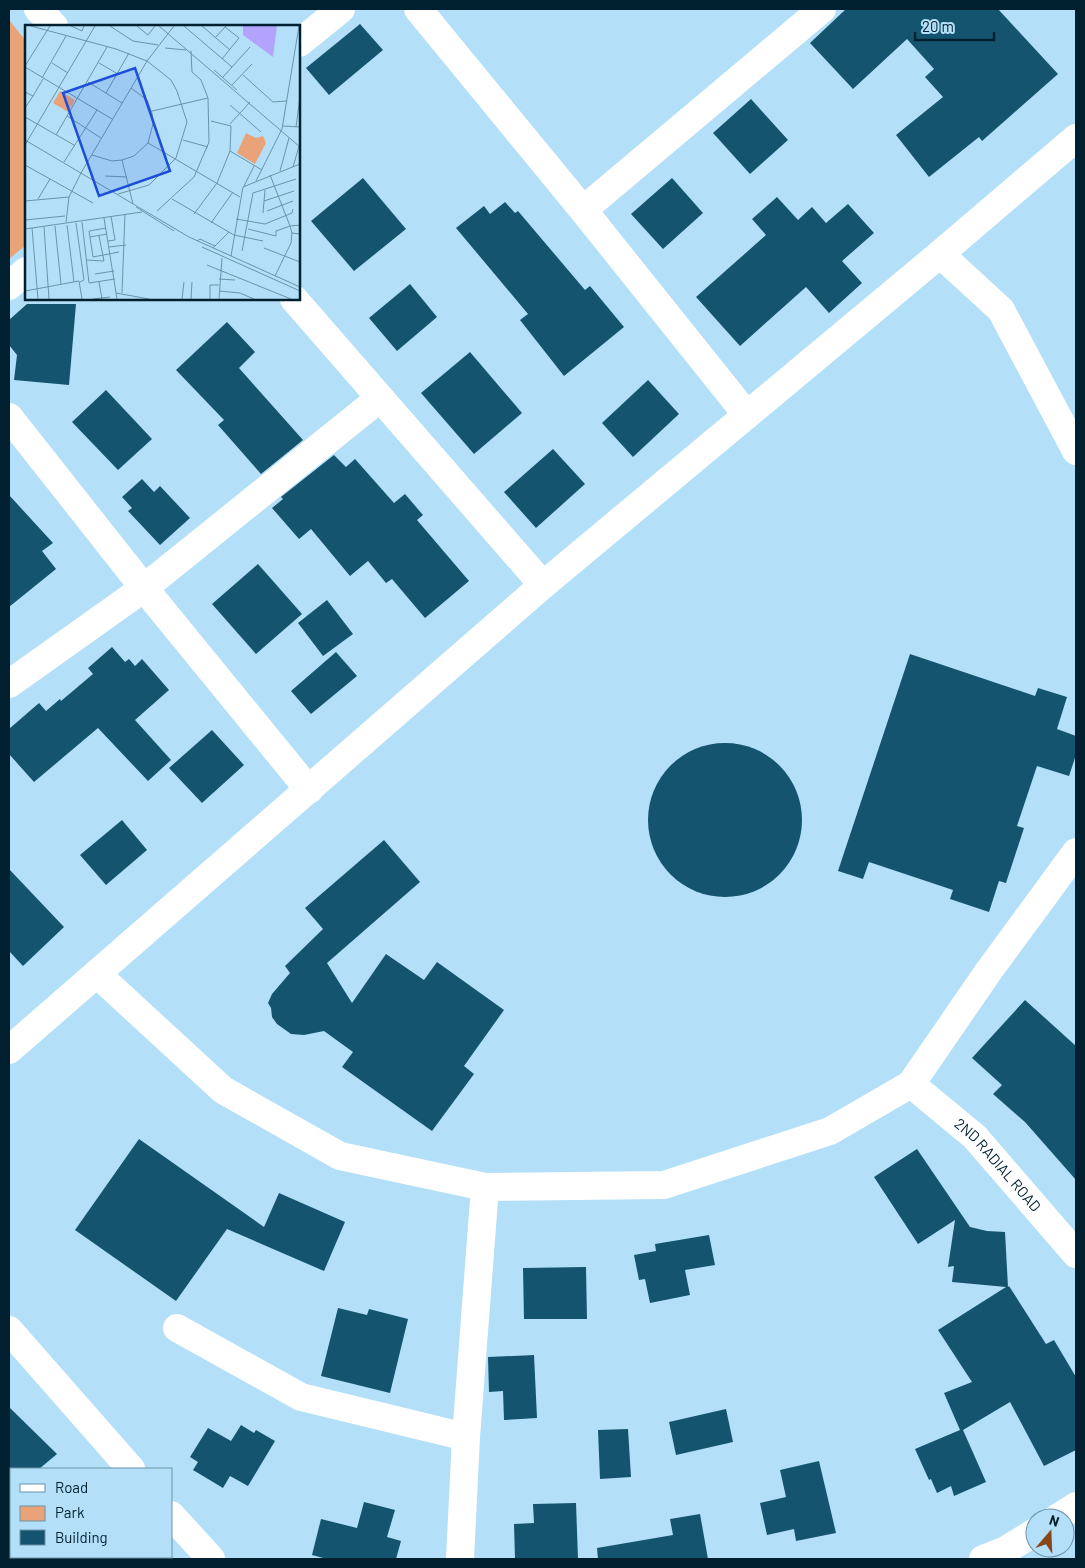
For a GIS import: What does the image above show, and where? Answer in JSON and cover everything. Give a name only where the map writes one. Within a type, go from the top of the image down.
[{"type":"street","points":[[38,9],[53,25]]},
{"type":"street","points":[[300,42],[341,9]]},
{"type":"street","points":[[418,9],[583,210],[747,415]]},
{"type":"street","points":[[583,210],[822,9]]},
{"type":"street","points":[[9,1050],[543,585],[1076,138]]},
{"type":"street","points":[[940,254],[1001,310],[1076,451]]},
{"type":"street","points":[[9,286],[25,272]]},
{"type":"street","points":[[295,300],[543,585]]},
{"type":"street","points":[[9,684],[144,588],[380,398]]},
{"type":"street","points":[[9,417],[144,588],[309,790]]},
{"type":"street","points":[[97,974],[222,1090],[340,1156],[485,1188],[664,1185],[830,1132],[911,1084],[988,972],[1076,852]]},
{"type":"street","name":"2ND RADIAL ROAD","points":[[911,1084],[975,1137],[1076,1254]]},
{"type":"street","points":[[460,1559],[466,1437],[485,1188]]},
{"type":"street","points":[[177,1328],[301,1397],[466,1437]]},
{"type":"street","points":[[9,1330],[130,1468]]},
{"type":"street","points":[[172,1516],[210,1559]]},
{"type":"street","points":[[983,1559],[1006,1550],[1025,1538]]},
{"type":"green space","points":[[9,20],[25,40],[25,246],[9,259]]},
{"type":"building","points":[[846,9],[998,9],[1058,74],[982,141],[979,137],[929,177],[896,135],[943,97],[925,77],[934,69],[907,39],[853,89],[810,43]]},
{"type":"building","points":[[360,24],[383,50],[329,95],[306,68]]},
{"type":"building","points":[[751,99],[788,140],[750,174],[713,133]]},
{"type":"building","points":[[363,178],[406,229],[354,271],[311,221]]},
{"type":"building","points":[[672,178],[703,213],[663,249],[631,214]]},
{"type":"building","points":[[777,197],[798,220],[812,207],[826,223],[848,204],[874,233],[842,261],[862,283],[829,313],[806,287],[740,346],[696,297],[766,235],[752,219]]},
{"type":"building","points":[[505,202],[515,213],[518,211],[585,290],[590,286],[624,327],[564,376],[520,320],[528,314],[456,228],[484,206],[490,214]]},
{"type":"building","points":[[410,284],[437,317],[397,351],[369,318]]},
{"type":"building","points":[[27,304],[76,304],[69,385],[14,380],[17,355],[9,345],[9,320]]},
{"type":"building","points":[[227,322],[255,352],[239,368],[303,440],[261,474],[218,425],[224,420],[176,370]]},
{"type":"building","points":[[470,352],[522,413],[474,454],[421,393]]},
{"type":"building","points":[[648,380],[679,414],[633,457],[602,423]]},
{"type":"building","points":[[106,390],[152,439],[118,470],[72,422]]},
{"type":"building","points":[[553,449],[585,484],[536,528],[504,492]]},
{"type":"building","points":[[334,455],[346,467],[355,459],[394,503],[405,494],[423,515],[417,520],[469,581],[425,618],[392,579],[386,583],[368,561],[350,576],[311,529],[299,539],[272,508],[283,499],[281,497]]},
{"type":"building","points":[[142,479],[154,492],[160,486],[190,518],[160,545],[128,511],[132,508],[122,497]]},
{"type":"building","points":[[9,495],[53,543],[42,551],[56,569],[9,607]]},
{"type":"building","points":[[258,564],[302,614],[256,654],[212,604]]},
{"type":"building","points":[[327,600],[353,634],[323,656],[298,623]]},
{"type":"building","points":[[112,647],[125,662],[129,659],[135,666],[142,659],[169,690],[135,720],[171,760],[148,781],[98,728],[34,782],[9,754],[9,729],[39,703],[46,711],[60,699],[61,701],[93,674],[88,668]]},
{"type":"building","points":[[336,652],[357,676],[311,714],[291,691]]},
{"type":"building","points":[[910,654],[1035,696],[1038,688],[1067,697],[1057,729],[1076,736],[1076,755],[1069,776],[1037,766],[1017,826],[1024,828],[1006,883],[999,881],[989,912],[950,899],[953,890],[869,862],[863,879],[838,871]]},
{"type":"building","points":[[212,730],[244,765],[202,803],[169,768]]},
{"type":"building","points":[[725,743],[755,748],[780,765],[797,790],[802,820],[797,850],[780,875],[755,892],[725,897],[695,892],[670,875],[653,850],[648,820],[653,790],[670,765],[695,748]]},
{"type":"building","points":[[122,820],[147,850],[106,885],[80,855]]},
{"type":"building","points":[[384,840],[420,882],[327,963],[352,1003],[386,954],[424,980],[437,962],[504,1010],[464,1066],[474,1074],[432,1131],[342,1067],[353,1052],[324,1031],[304,1035],[291,1034],[277,1024],[272,1017],[271,1008],[268,1003],[272,994],[290,973],[285,966],[323,929],[305,908]]},
{"type":"building","points":[[9,869],[64,927],[23,966],[9,951]]},
{"type":"building","points":[[1025,1000],[1076,1046],[1076,1180],[1025,1122],[993,1094],[1002,1085],[972,1058]]},
{"type":"building","points":[[139,1139],[264,1227],[279,1193],[345,1222],[324,1271],[227,1229],[176,1301],[75,1230]]},
{"type":"building","points":[[917,1149],[970,1227],[987,1231],[1005,1232],[1008,1287],[1046,1344],[1054,1340],[1076,1377],[1076,1450],[1044,1466],[1010,1402],[963,1430],[986,1482],[954,1496],[951,1486],[937,1493],[915,1449],[960,1430],[944,1393],[972,1382],[938,1330],[1006,1287],[952,1282],[954,1266],[948,1267],[955,1220],[918,1244],[874,1177]]},
{"type":"building","points":[[709,1235],[715,1265],[685,1270],[690,1295],[650,1303],[645,1279],[639,1280],[634,1255],[656,1251],[655,1244]]},
{"type":"building","points":[[586,1267],[587,1319],[524,1319],[523,1268]]},
{"type":"building","points":[[338,1308],[367,1315],[369,1309],[408,1319],[390,1393],[321,1376]]},
{"type":"building","points":[[534,1355],[537,1418],[504,1420],[503,1391],[489,1392],[488,1357]]},
{"type":"building","points":[[9,1407],[57,1454],[40,1468],[9,1469]]},
{"type":"building","points":[[726,1409],[733,1442],[676,1455],[669,1422]]},
{"type":"building","points":[[241,1425],[254,1433],[256,1430],[275,1441],[248,1486],[230,1476],[223,1488],[193,1470],[198,1462],[190,1457],[208,1428],[231,1441]]},
{"type":"building","points":[[628,1429],[631,1477],[600,1479],[598,1430]]},
{"type":"building","points":[[819,1461],[836,1533],[796,1541],[794,1529],[767,1535],[760,1503],[786,1497],[780,1470]]},
{"type":"building","points":[[364,1502],[395,1510],[387,1537],[401,1541],[396,1559],[327,1559],[312,1555],[321,1519],[357,1528]]},
{"type":"building","points":[[576,1503],[578,1559],[515,1559],[514,1524],[534,1523],[533,1504]]},
{"type":"building","points":[[700,1514],[708,1559],[598,1559],[597,1548],[673,1535],[670,1519]]}]
